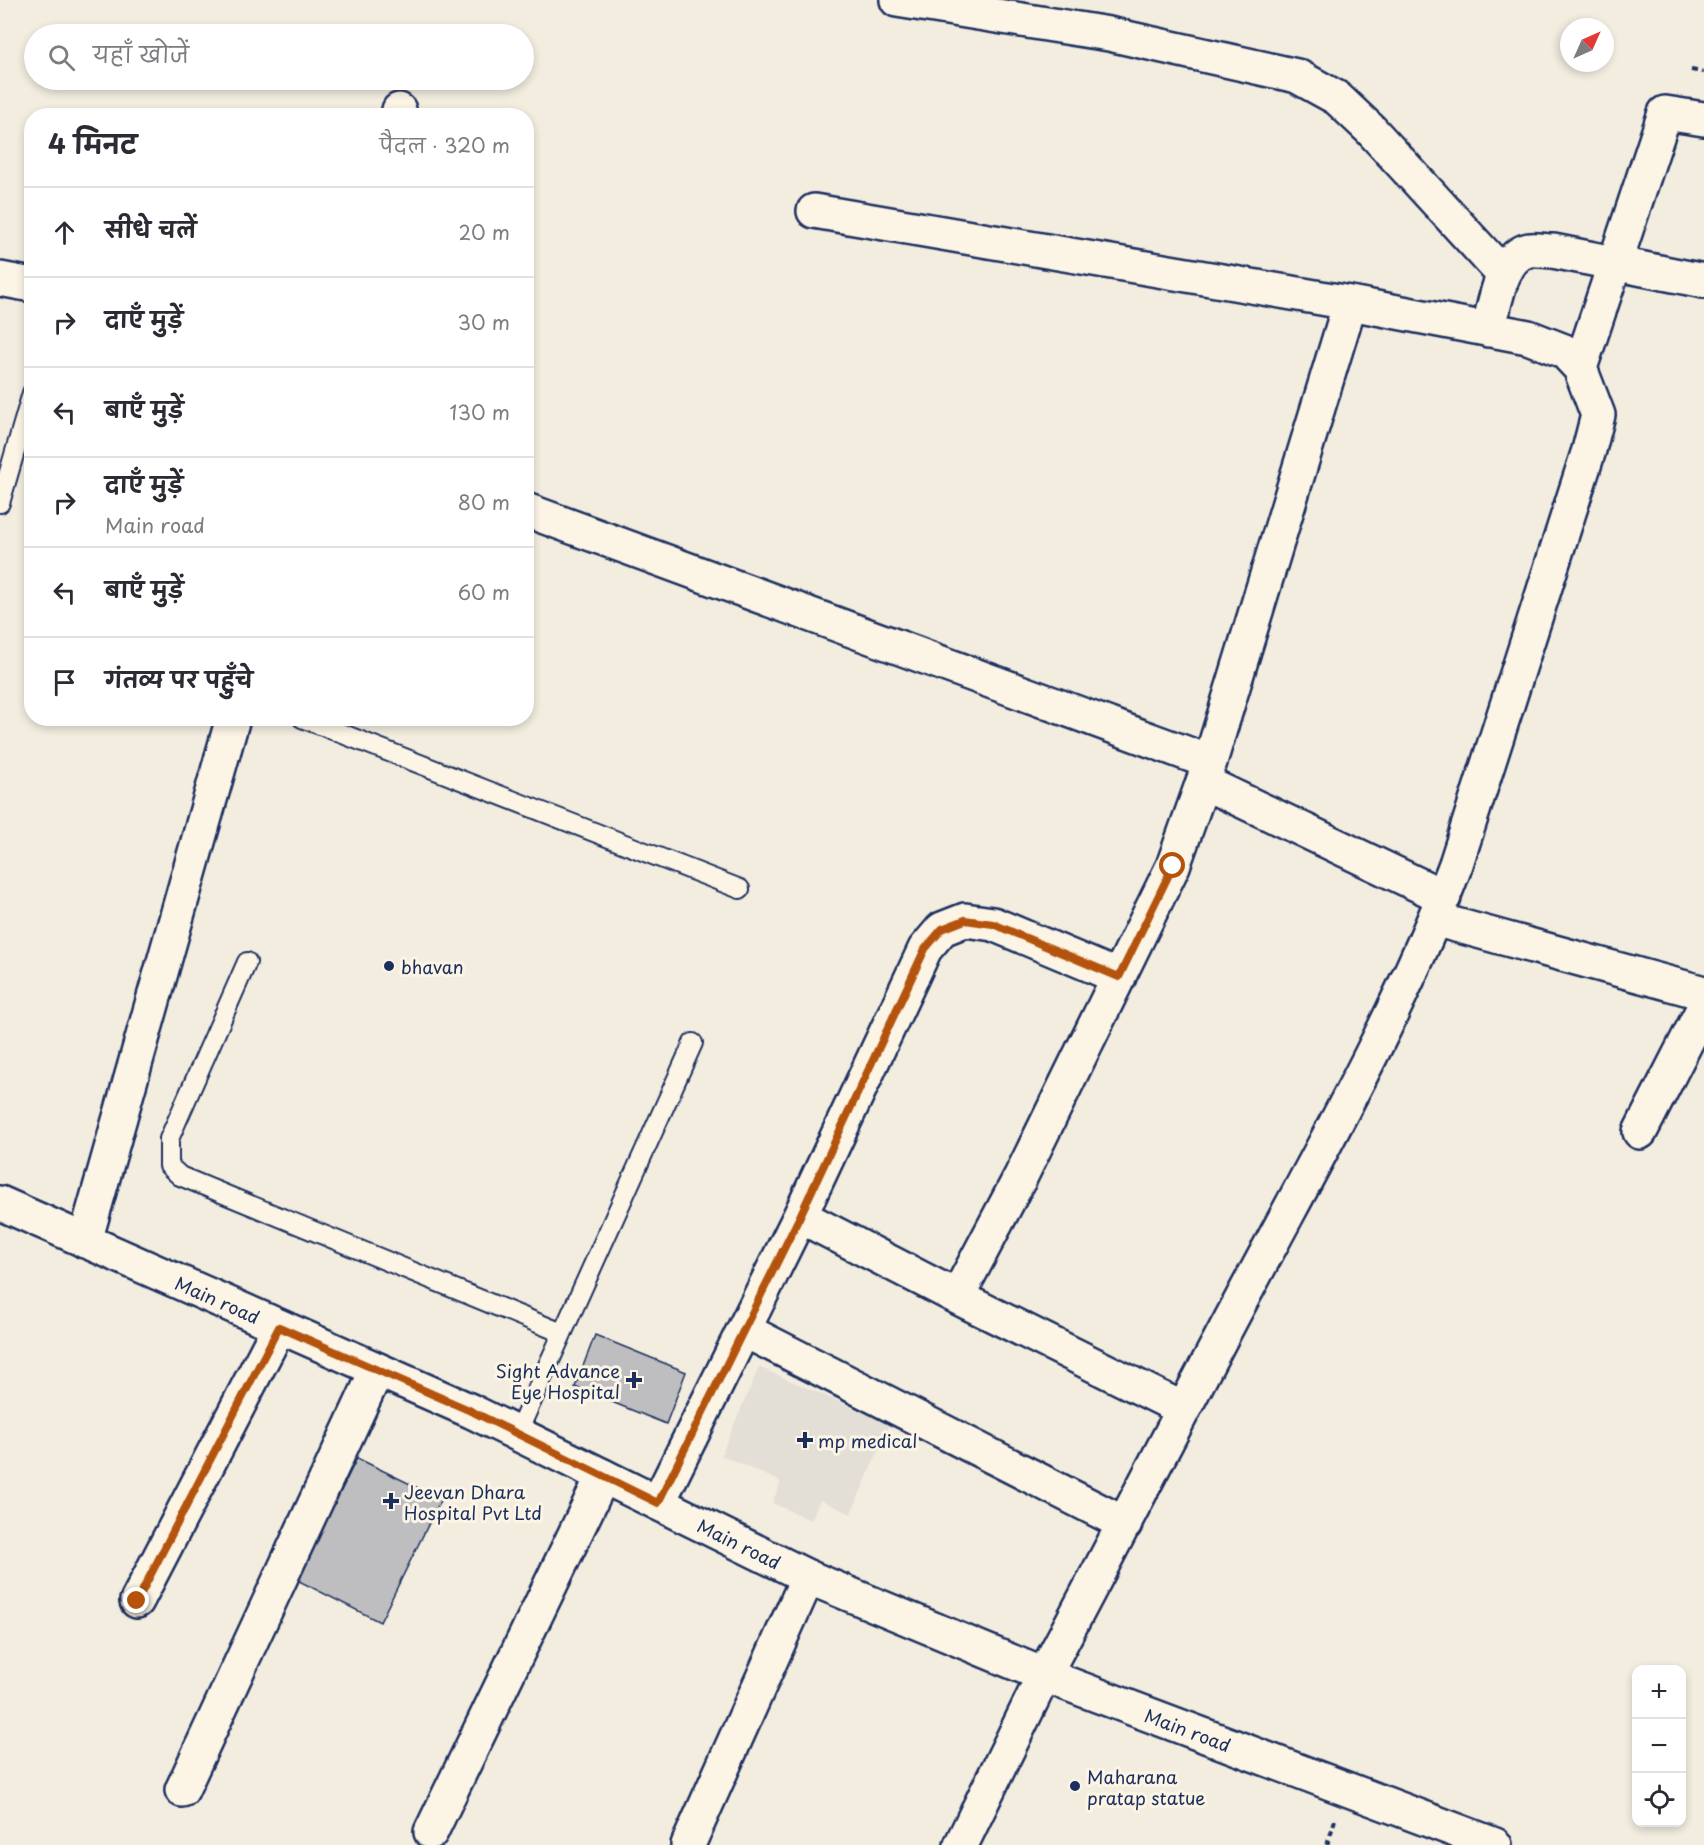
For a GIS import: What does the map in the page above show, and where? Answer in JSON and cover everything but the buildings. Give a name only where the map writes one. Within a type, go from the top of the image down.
[{"type":"street","points":[[897,0],[1109,34],[1297,76],[1337,98],[1362,122],[1503,274]]},
{"type":"street","points":[[1580,368],[1665,113],[1704,119]]},
{"type":"street","points":[[814,211],[1350,303],[1528,337],[1564,351],[1580,368],[1598,415],[1589,450],[1456,864],[1439,908],[1364,1070],[1044,1675],[961,1845]]},
{"type":"street","points":[[1488,330],[1503,274],[1514,259],[1528,250],[1553,251],[1704,281]]},
{"type":"street","points":[[0,279],[24,284]]},
{"type":"street","points":[[957,1297],[1020,1178],[1173,866],[1207,772],[1350,303]]},
{"type":"street","points":[[534,513],[1207,772],[1439,908],[1704,993]]},
{"type":"street","points":[[85,1241],[231,726]]},
{"type":"street","points":[[658,1503],[800,1216],[925,949],[942,929],[965,920],[993,924],[1119,977]]},
{"type":"street","points":[[1640,1132],[1704,1007]]},
{"type":"street","name":"Main road","points":[[0,1203],[517,1434],[808,1577],[1044,1675],[1496,1845]]},
{"type":"street","points":[[800,1216],[1183,1409]]},
{"type":"street","points":[[137,1601],[279,1327]]},
{"type":"street","points":[[744,1330],[1125,1524]]},
{"type":"street","points":[[182,1790],[377,1370]]},
{"type":"street","points":[[431,1832],[603,1476]]},
{"type":"street","points":[[688,1845],[808,1577]]},
{"type":"lane","points":[[0,503],[24,420]]},
{"type":"lane","points":[[322,726],[740,889]]},
{"type":"lane","points":[[247,962],[168,1139],[169,1166],[180,1176],[562,1333]]},
{"type":"lane","points":[[517,1434],[693,1043]]},
{"type":"path","points":[[1691,70],[1704,72]]},
{"type":"shaded area","name":"mp medical","points":[[759,1367],[890,1424],[851,1514],[820,1500],[811,1520],[772,1503],[781,1482],[721,1455]]},
{"type":"place","name":"bhavan","points":[[389,966]]},
{"type":"place","name":"Sight Advance Eye Hospital","points":[[634,1380]]},
{"type":"place","name":"mp medical","points":[[805,1440]]},
{"type":"place","name":"Jeevan Dhara Hospital Pvt Ltd","points":[[391,1501]]},
{"type":"place","name":"Maharana pratap statue","points":[[1075,1786]]},
{"type":"route","points":[[137,1601],[279,1327],[471,1411],[658,1503],[800,1216],[925,949],[942,929],[965,920],[993,924],[1119,977],[1173,866]]}]
